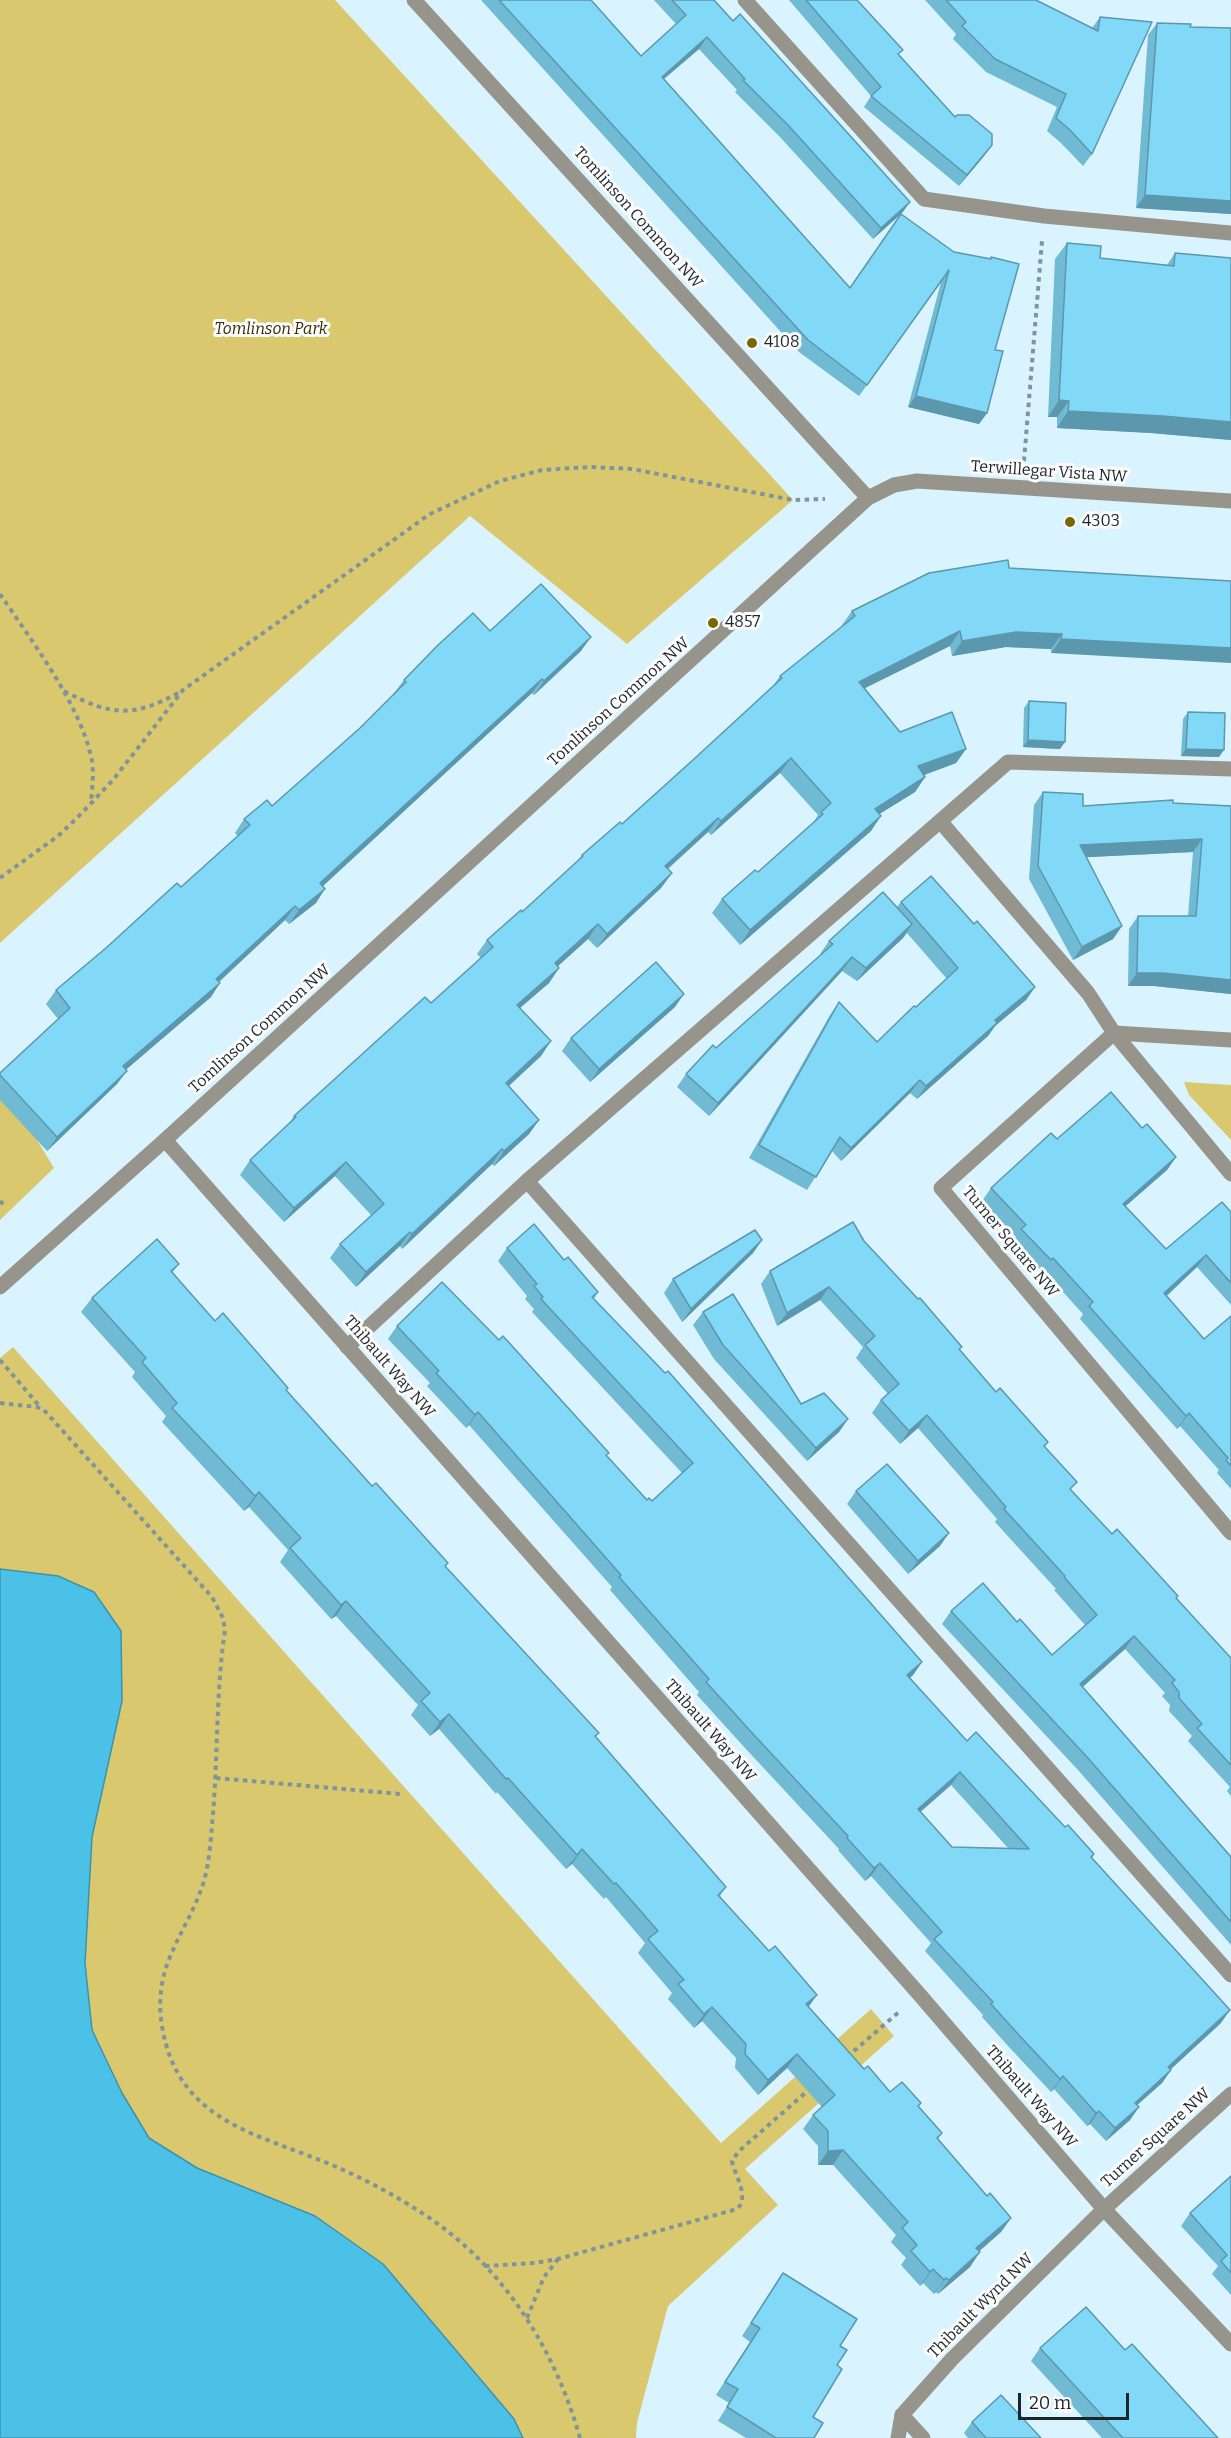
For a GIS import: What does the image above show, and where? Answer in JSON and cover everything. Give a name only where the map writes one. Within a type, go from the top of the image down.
[{"type":"street","name":"Tomlinson Common NW","points":[[0,1287],[165,1140],[868,498],[414,0]]},
{"type":"street","points":[[745,0],[924,200],[1044,216],[1231,233]]},
{"type":"street","name":"Terwillegar Vista NW","points":[[868,498],[894,485],[917,481],[1231,501]]},
{"type":"street","points":[[347,1347],[527,1181],[1008,762],[1231,770]]},
{"type":"street","points":[[940,821],[1088,993],[1114,1033],[1231,1174]]},
{"type":"street","points":[[1114,1033],[1231,1040]]},
{"type":"street","name":"Turner Square NW","points":[[1114,1033],[940,1188],[1231,1533]]},
{"type":"street","name":"Thibault Way NW","points":[[165,1140],[919,1994],[1104,2209],[1231,2344]]},
{"type":"street","points":[[527,1181],[1231,1976]]},
{"type":"street","name":"Turner Square NW","points":[[1104,2209],[1231,2094]]},
{"type":"street","name":"Thibault Wynd NW","points":[[902,2415],[952,2359],[1104,2209]]},
{"type":"street","points":[[898,2438],[902,2415]]},
{"type":"street","points":[[902,2415],[923,2438]]},
{"type":"path","points":[[1021,489],[1044,216]]},
{"type":"path","points":[[64,691],[93,706],[111,710],[133,711],[156,705],[183,690],[430,514],[500,481],[542,470],[632,469],[793,500],[868,498]]},
{"type":"path","points":[[0,594],[64,691],[86,740],[92,761],[91,803]]},
{"type":"path","points":[[0,878],[58,836],[91,803],[113,780],[183,690]]},
{"type":"path","points":[[0,1201],[6,1207]]},
{"type":"path","points":[[0,1360],[218,1607],[224,1618],[216,1778],[208,1860],[204,1881],[162,1977],[159,2001],[168,2054],[181,2080],[213,2113],[230,2124],[340,2168],[403,2201],[458,2240],[485,2266],[528,2318],[558,2378],[580,2438]]},
{"type":"path","points":[[0,1403],[37,1407],[44,1410]]},
{"type":"path","points":[[216,1778],[401,1794]]},
{"type":"path","points":[[838,2065],[919,1994]]},
{"type":"path","points":[[485,2266],[536,2263],[558,2259],[737,2209],[743,2198],[732,2161],[739,2151],[820,2080]]},
{"type":"path","points":[[528,2318],[544,2277],[558,2259]]},
{"type":"green space","name":"Tomlinson Park","points":[[0,0],[335,0],[793,500],[627,644],[470,516],[0,943]]},
{"type":"green space","points":[[0,1079],[54,1168],[0,1220]]},
{"type":"green space","points":[[1184,1082],[1231,1085],[1231,1140],[1189,1095]]},
{"type":"green space","points":[[13,1347],[721,2143],[871,2009],[894,2036],[745,2169],[778,2205],[668,2306],[637,2423],[636,2438],[0,2438],[0,1358]]},
{"type":"water","points":[[0,1569],[58,1576],[94,1592],[121,1631],[122,1701],[92,1837],[85,1963],[92,2030],[122,2093],[149,2138],[197,2168],[315,2216],[383,2264],[514,2419],[523,2438],[0,2438]]},
{"type":"building","points":[[499,0],[591,0],[641,56],[686,15],[672,0],[714,0],[733,21],[740,14],[910,202],[881,228],[788,125],[743,80],[745,79],[707,37],[662,77],[850,288],[901,214],[954,252],[991,259],[991,257],[1019,264],[995,350],[1003,351],[987,413],[916,396],[949,270],[867,385],[808,340]]},
{"type":"building","points":[[806,0],[857,0],[903,50],[898,54],[955,117],[969,115],[992,134],[992,145],[967,175],[871,96],[881,87]]},
{"type":"building","points":[[946,0],[1036,0],[1098,31],[1100,17],[1152,22],[1092,154],[1056,118],[1066,94],[995,59],[962,26],[966,22]]},
{"type":"building","points":[[1157,23],[1231,28],[1231,201],[1145,195]]},
{"type":"building","points":[[1067,243],[1101,246],[1100,258],[1174,266],[1175,253],[1231,258],[1231,422],[1068,411],[1069,401],[1059,400]]},
{"type":"building","points":[[1008,560],[1009,568],[1231,581],[1231,648],[1061,639],[1062,634],[1016,632],[962,641],[960,631],[859,682],[900,732],[952,712],[966,749],[918,766],[925,777],[875,809],[881,816],[750,930],[722,899],[755,870],[758,872],[823,814],[821,812],[831,803],[791,758],[721,821],[718,818],[665,866],[672,873],[607,934],[598,924],[555,963],[559,968],[517,1005],[551,1041],[506,1083],[539,1120],[504,1151],[502,1149],[412,1234],[410,1232],[366,1272],[340,1244],[384,1204],[346,1162],[294,1208],[250,1160],[296,1117],[294,1116],[425,997],[431,1003],[493,947],[487,940],[521,910],[522,912],[620,822],[622,824],[782,678],[780,676],[855,616],[852,611],[929,573]]},
{"type":"building","points":[[541,584],[591,637],[544,681],[542,679],[320,883],[325,889],[299,910],[295,906],[216,979],[220,983],[123,1066],[127,1071],[57,1137],[0,1075],[70,1008],[56,990],[177,883],[181,887],[250,825],[244,819],[267,800],[272,806],[360,728],[406,682],[404,680],[438,645],[473,613],[490,631]]},
{"type":"building","points":[[1029,701],[1066,703],[1065,742],[1028,740]]},
{"type":"building","points":[[1188,712],[1225,713],[1224,750],[1186,749]]},
{"type":"building","points":[[1043,792],[1083,794],[1083,806],[1173,800],[1173,803],[1231,806],[1231,980],[1163,973],[1137,973],[1138,916],[1196,916],[1202,839],[1080,845],[1122,926],[1082,947],[1038,866]]},
{"type":"building","points":[[931,876],[974,924],[977,921],[1035,987],[995,1020],[997,1023],[926,1086],[920,1080],[851,1148],[840,1137],[816,1177],[759,1145],[839,1002],[877,1042],[958,968],[901,902]]},
{"type":"building","points":[[883,892],[912,924],[866,968],[852,957],[718,1103],[686,1074],[713,1045],[716,1048],[833,944],[829,941]]},
{"type":"building","points":[[656,962],[684,994],[599,1069],[571,1038]]},
{"type":"building","points":[[1111,1092],[1142,1128],[1147,1124],[1176,1157],[1123,1204],[1166,1249],[1222,1202],[1231,1212],[1231,1283],[1206,1255],[1164,1293],[1204,1339],[1231,1316],[1231,1466],[1226,1460],[1228,1458],[1189,1413],[1186,1416],[1089,1306],[1093,1302],[1053,1258],[1051,1260],[1021,1229],[1026,1225],[991,1188],[1051,1133],[1057,1139]]},
{"type":"building","points":[[853,1222],[864,1241],[918,1299],[920,1298],[962,1347],[959,1349],[996,1392],[1000,1388],[1048,1442],[1044,1446],[1077,1482],[1070,1489],[1112,1534],[1117,1529],[1231,1658],[1231,1765],[1197,1728],[1202,1724],[1179,1698],[1179,1692],[1172,1683],[1175,1680],[1134,1636],[1080,1684],[1231,1857],[1231,1922],[1087,1757],[951,1611],[983,1583],[1017,1622],[1020,1619],[1052,1655],[1097,1615],[1004,1509],[1006,1507],[927,1415],[909,1431],[881,1400],[899,1384],[865,1345],[875,1336],[829,1287],[787,1313],[770,1271]]},
{"type":"building","points":[[534,1224],[564,1260],[568,1257],[598,1292],[592,1297],[665,1373],[668,1371],[922,1662],[907,1675],[967,1741],[976,1732],[1065,1827],[1068,1825],[1094,1854],[1091,1857],[1230,2010],[1168,2067],[1171,2070],[1135,2103],[1139,2107],[1115,2128],[1099,2111],[1096,2113],[1063,2076],[1060,2079],[991,2004],[993,2002],[934,1939],[942,1932],[880,1863],[874,1868],[847,1838],[848,1836],[706,1682],[709,1679],[619,1577],[621,1575],[478,1412],[475,1415],[436,1373],[439,1371],[397,1326],[442,1282],[499,1340],[503,1336],[609,1453],[606,1455],[647,1500],[649,1498],[652,1501],[693,1463],[541,1299],[543,1297],[534,1286],[537,1284],[507,1248]],"holes":[[[960,1772],[1029,1849],[952,1847],[918,1809]]]},
{"type":"building","points":[[755,1230],[762,1240],[691,1309],[673,1279]]},
{"type":"building","points":[[157,1239],[179,1264],[171,1271],[215,1321],[223,1313],[288,1388],[286,1390],[372,1486],[376,1483],[448,1563],[445,1566],[599,1733],[595,1736],[726,1887],[718,1895],[769,1951],[775,1946],[817,1995],[806,2004],[864,2069],[868,2066],[890,2092],[902,2082],[921,2103],[918,2106],[942,2133],[937,2138],[987,2196],[990,2193],[1011,2218],[976,2248],[980,2252],[949,2280],[946,2278],[944,2280],[933,2269],[930,2272],[911,2251],[917,2245],[902,2228],[908,2222],[843,2150],[828,2151],[828,2131],[813,2115],[835,2095],[797,2054],[768,2080],[745,2054],[746,2044],[712,2007],[704,2014],[678,1984],[684,1980],[648,1939],[658,1931],[616,1883],[614,1884],[582,1849],[577,1855],[449,1714],[440,1722],[421,1701],[430,1693],[346,1601],[341,1605],[290,1548],[301,1538],[259,1492],[255,1496],[172,1408],[177,1403],[142,1362],[146,1358],[92,1298]]},
{"type":"building","points":[[733,1294],[801,1404],[824,1393],[848,1419],[816,1448],[723,1345],[703,1312]]},
{"type":"building","points":[[887,1464],[949,1533],[918,1561],[856,1491]]},
{"type":"building","points":[[1231,2176],[1231,2273],[1221,2261],[1227,2255],[1190,2213]]},
{"type":"building","points":[[783,2273],[857,2319],[840,2346],[847,2350],[837,2365],[842,2369],[813,2417],[823,2423],[814,2438],[776,2438],[727,2407],[738,2389],[725,2382],[760,2328],[751,2323]]},
{"type":"building","points":[[1086,2307],[1125,2350],[1132,2344],[1218,2438],[1123,2438],[1040,2348]]},
{"type":"building","points":[[1001,2395],[1041,2438],[986,2438],[972,2422]]},
{"type":"place","name":"4108","points":[[752,343]]},
{"type":"place","name":"4303","points":[[1070,522]]},
{"type":"place","name":"4857","points":[[713,623]]}]
